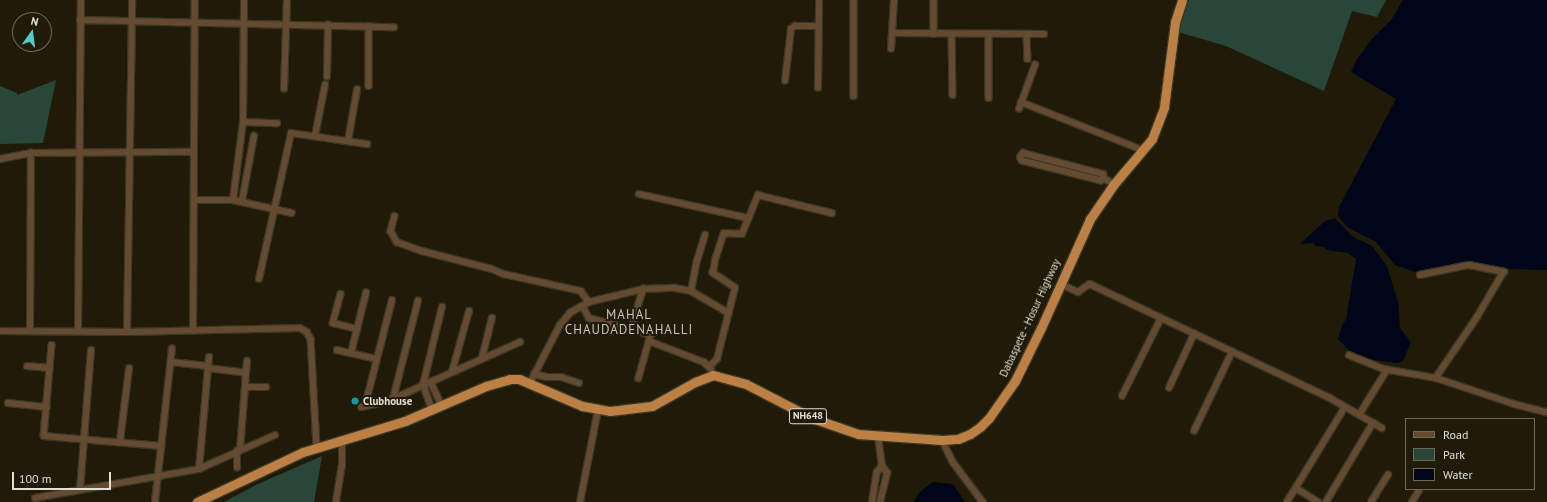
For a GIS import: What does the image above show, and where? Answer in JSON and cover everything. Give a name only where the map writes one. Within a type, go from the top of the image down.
[{"type":"highway","name":"Dabaspete - Hosur Highway","points":[[713,375],[746,384],[827,424],[858,434],[942,440],[958,439],[970,434],[980,427],[998,406],[1015,381],[1028,357],[1090,218],[1114,184],[1152,139],[1164,107],[1175,22],[1182,0]]},
{"type":"highway","points":[[197,502],[213,496],[288,458],[316,447],[405,421],[500,380],[519,379],[582,406],[610,411],[652,406],[700,380],[713,375]]},
{"type":"street","points":[[78,332],[81,0]]},
{"type":"street","points":[[127,332],[131,152],[130,92],[132,0]]},
{"type":"street","points":[[193,331],[195,200],[195,0]]},
{"type":"street","points":[[233,200],[243,122],[244,0]]},
{"type":"street","points":[[284,89],[287,0]]},
{"type":"street","points":[[818,88],[819,0]]},
{"type":"street","points":[[854,0],[854,96]]},
{"type":"street","points":[[891,49],[894,0]]},
{"type":"street","points":[[934,0],[934,34]]},
{"type":"street","points":[[80,20],[394,27]]},
{"type":"street","points":[[327,77],[328,25]]},
{"type":"street","points":[[369,26],[369,86]]},
{"type":"street","points":[[785,81],[791,29],[794,26],[819,26]]},
{"type":"street","points":[[893,33],[1044,34]]},
{"type":"street","points":[[952,34],[953,95]]},
{"type":"street","points":[[989,34],[989,98]]},
{"type":"street","points":[[1027,34],[1028,59]]},
{"type":"street","points":[[1018,109],[1035,65]]},
{"type":"street","points":[[315,136],[324,85]]},
{"type":"street","points":[[348,141],[357,90]]},
{"type":"street","points":[[1021,102],[1143,150]]},
{"type":"street","points":[[243,122],[277,123]]},
{"type":"street","points":[[259,279],[291,133],[367,144]]},
{"type":"street","points":[[242,202],[254,136]]},
{"type":"street","points":[[0,159],[31,153],[194,152]]},
{"type":"street","points":[[30,331],[31,153]]},
{"type":"street","points":[[1105,179],[1101,181],[1022,161],[1020,157],[1023,153],[1103,174],[1105,179],[1114,184]]},
{"type":"street","points":[[639,194],[748,218]]},
{"type":"street","points":[[710,366],[718,359],[735,288],[714,273],[715,260],[724,233],[742,234],[758,195],[832,213]]},
{"type":"street","points":[[195,200],[233,200],[292,213]]},
{"type":"street","points":[[395,216],[391,231],[397,242],[422,251],[492,269],[504,274],[581,291],[589,302]]},
{"type":"street","points":[[691,291],[696,261],[705,235]]},
{"type":"street","points":[[1420,275],[1469,265],[1504,272],[1477,318],[1436,378]]},
{"type":"street","points":[[1061,284],[1078,292],[1090,284],[1330,398],[1382,428]]},
{"type":"street","points":[[530,383],[560,325],[570,313],[589,302],[643,289],[675,288],[691,291],[729,313]]},
{"type":"street","points":[[631,329],[643,289]]},
{"type":"street","points":[[351,353],[366,293]]},
{"type":"street","points":[[341,294],[334,323],[357,330]]},
{"type":"street","points":[[392,300],[363,407],[393,399],[520,342]]},
{"type":"street","points":[[393,399],[418,301]]},
{"type":"street","points":[[583,306],[589,318],[651,334],[640,378]]},
{"type":"street","points":[[432,410],[423,385],[442,307]]},
{"type":"street","points":[[452,372],[469,311]]},
{"type":"street","points":[[482,358],[492,318]]},
{"type":"street","points":[[1122,396],[1161,318]]},
{"type":"street","points":[[0,331],[127,332],[300,328],[307,332],[312,339],[316,447]]},
{"type":"street","points":[[1169,388],[1194,334]]},
{"type":"street","points":[[649,340],[704,362],[710,366],[713,375]]},
{"type":"street","points":[[52,345],[44,436],[120,441],[162,446]]},
{"type":"street","points":[[155,502],[172,349]]},
{"type":"street","points":[[80,490],[91,350]]},
{"type":"street","points":[[337,350],[377,359]]},
{"type":"street","points":[[1194,431],[1232,352]]},
{"type":"street","points":[[1349,355],[1387,370],[1436,378],[1514,404],[1547,412]]},
{"type":"street","points":[[199,470],[209,356]]},
{"type":"street","points":[[237,468],[247,361]]},
{"type":"street","points":[[171,362],[246,373]]},
{"type":"street","points":[[27,366],[50,368]]},
{"type":"street","points":[[120,441],[129,369]]},
{"type":"street","points":[[1359,415],[1387,370]]},
{"type":"street","points":[[534,374],[547,377],[561,377],[580,383]]},
{"type":"street","points":[[431,382],[442,406]]},
{"type":"street","points":[[245,387],[266,387]]},
{"type":"street","points":[[8,403],[47,407]]},
{"type":"street","points":[[1287,502],[1345,407]]},
{"type":"street","points":[[580,502],[598,410]]},
{"type":"street","points":[[1326,502],[1373,423]]},
{"type":"street","points":[[35,498],[199,470],[239,450],[275,435]]},
{"type":"street","points":[[878,436],[882,466],[887,473],[880,502]]},
{"type":"street","points":[[336,502],[342,466],[342,440]]},
{"type":"street","points":[[942,440],[953,462],[982,502]]},
{"type":"street","points":[[872,502],[877,472],[882,466]]},
{"type":"street","points":[[1371,502],[1388,475]]},
{"type":"street","points":[[1296,488],[1318,502]]},
{"type":"street","points":[[1412,502],[1419,491]]},
{"type":"green space","points":[[1189,0],[1386,0],[1377,17],[1352,11],[1324,91],[1226,46],[1178,32]]},
{"type":"green space","points":[[56,80],[43,143],[0,144],[0,86],[17,93],[17,95]]},
{"type":"green space","points":[[322,456],[314,502],[224,502],[258,484]]},
{"type":"water","points":[[1403,0],[1547,0],[1547,270],[1509,269],[1469,262],[1436,271],[1415,272],[1395,265],[1376,242],[1347,227],[1338,216],[1339,207],[1396,99],[1351,72],[1357,59],[1372,39],[1391,20]]},
{"type":"water","points":[[1335,218],[1352,236],[1372,246],[1387,266],[1398,302],[1400,328],[1411,342],[1403,361],[1397,363],[1362,358],[1353,354],[1338,339],[1346,319],[1356,259],[1348,253],[1327,250],[1324,247],[1315,246],[1313,243],[1300,244],[1325,221]]},
{"type":"water","points":[[933,482],[953,484],[965,502],[913,502],[921,491]]},
{"type":"place","name":"Clubhouse","points":[[355,401]]},
{"type":"district","name":"MAHAL CHAUDADENAHALLI","points":[[629,324]]}]
